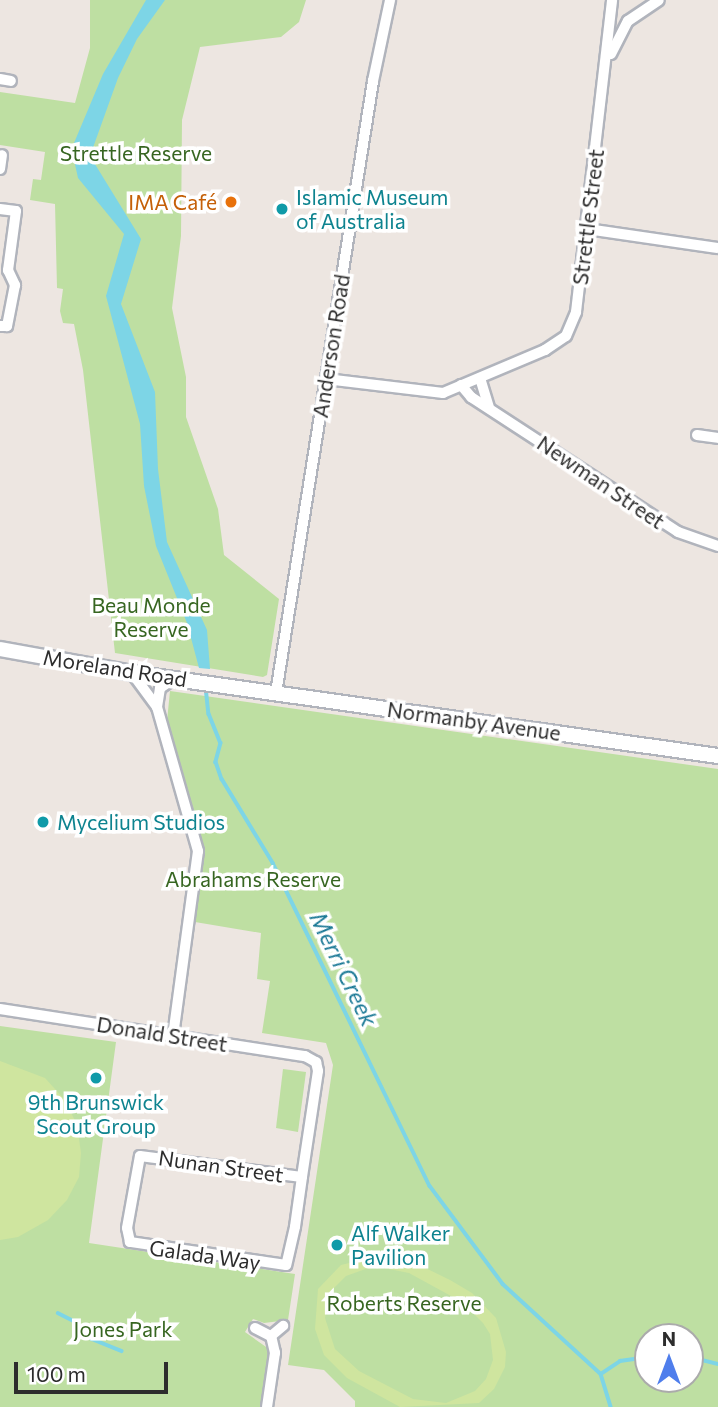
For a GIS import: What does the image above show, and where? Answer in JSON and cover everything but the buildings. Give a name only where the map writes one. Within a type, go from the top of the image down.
[{"type":"main road","name":"Moreland Road","points":[[0,649],[132,673],[230,686]]},
{"type":"main road","name":"Normanby Avenue","points":[[230,686],[718,756]]},
{"type":"street","name":"Anderson Road","points":[[276,693],[390,0]]},
{"type":"street","name":"Strettle Street","points":[[480,378],[554,345],[569,332],[587,229],[612,0]]},
{"type":"street","points":[[607,63],[628,21],[659,0]]},
{"type":"street","points":[[0,169],[2,155]]},
{"type":"street","points":[[0,209],[16,211],[8,270],[15,285],[7,326],[0,326]]},
{"type":"street","points":[[587,229],[718,248]]},
{"type":"street","points":[[326,379],[431,394],[480,378],[489,407]]},
{"type":"street","name":"Newman Street","points":[[461,386],[678,533],[718,546]]},
{"type":"street","points":[[697,435],[718,438]]},
{"type":"street","points":[[132,673],[158,707]]},
{"type":"street","points":[[173,1036],[198,851],[158,707],[160,688],[178,679]]},
{"type":"street","name":"Donald Street","points":[[0,1009],[305,1056],[318,1069],[302,1177]]},
{"type":"street","name":"Nunan Street","points":[[127,1238],[141,1156],[302,1177]]},
{"type":"street","name":"Galada Way","points":[[127,1238],[135,1245],[286,1265],[302,1177]]},
{"type":"street","points":[[271,1336],[283,1326]]},
{"type":"street","points":[[255,1328],[271,1336]]},
{"type":"street","points":[[267,1407],[275,1353],[271,1336]]},
{"type":"green space","points":[[90,0],[306,0],[299,22],[281,37],[200,47],[182,120],[181,236],[172,308],[186,377],[186,417],[218,509],[224,555],[279,599],[267,675],[263,677],[115,653],[83,370],[74,324],[63,323],[60,311],[63,289],[57,288],[55,204],[30,200],[33,179],[41,180],[45,152],[0,145],[0,92],[75,103],[90,48]]},
{"type":"green space","points":[[170,691],[718,769],[718,1407],[355,1407],[355,1401],[324,1370],[288,1365],[333,1065],[326,1043],[262,1033],[270,981],[257,979],[261,933],[195,922],[203,848],[167,721]]},
{"type":"green space","name":"Jones Park","points":[[0,1026],[116,1042],[89,1243],[295,1274],[288,1320],[264,1323],[253,1319],[245,1332],[269,1349],[261,1407],[0,1407]]},
{"type":"green space","points":[[0,1061],[45,1078],[65,1100],[77,1125],[81,1153],[79,1177],[67,1200],[48,1220],[18,1237],[0,1240]]},
{"type":"green space","points":[[283,1069],[306,1072],[298,1132],[276,1128]]},
{"type":"green space","points":[[386,1254],[403,1257],[472,1293],[496,1318],[506,1352],[505,1367],[494,1389],[479,1403],[400,1407],[347,1378],[324,1355],[315,1329],[318,1289],[341,1265]],"holes":[[[374,1266],[409,1273],[462,1302],[490,1334],[493,1360],[486,1379],[475,1391],[446,1403],[413,1399],[359,1371],[335,1349],[325,1318],[330,1292],[346,1276]]]},
{"type":"water","points":[[146,0],[165,0],[137,39],[118,78],[90,156],[141,239],[121,304],[155,392],[158,469],[167,542],[207,630],[210,669],[199,668],[187,623],[156,546],[144,486],[140,424],[106,296],[124,234],[78,178],[74,160],[74,143],[103,74]]},
{"type":"waterway","name":"Merri Creek","points":[[206,687],[209,714],[221,743],[216,762],[222,779],[273,863],[430,1186],[503,1284],[601,1374],[611,1407]]},
{"type":"waterway","points":[[58,1313],[76,1322],[92,1339],[122,1351]]},
{"type":"waterway","points":[[601,1374],[620,1361],[634,1359]]},
{"type":"waterway","points":[[704,1360],[718,1364]]},
{"type":"place","name":"IMA Café","points":[[231,202]]},
{"type":"place","name":"Islamic Museum of Australia","points":[[282,209]]},
{"type":"place","name":"Mycelium Studios","points":[[43,822]]},
{"type":"place","name":"9th Brunswick Scout Group","points":[[96,1078]]},
{"type":"place","name":"Alf Walker Pavilion","points":[[337,1245]]},
{"type":"park label","name":"Strettle Reserve","points":[[136,153]]},
{"type":"park label","name":"Beau Monde Reserve","points":[[151,617]]},
{"type":"park label","name":"Abrahams Reserve","points":[[253,879]]},
{"type":"park label","name":"Roberts Reserve","points":[[404,1303]]}]
